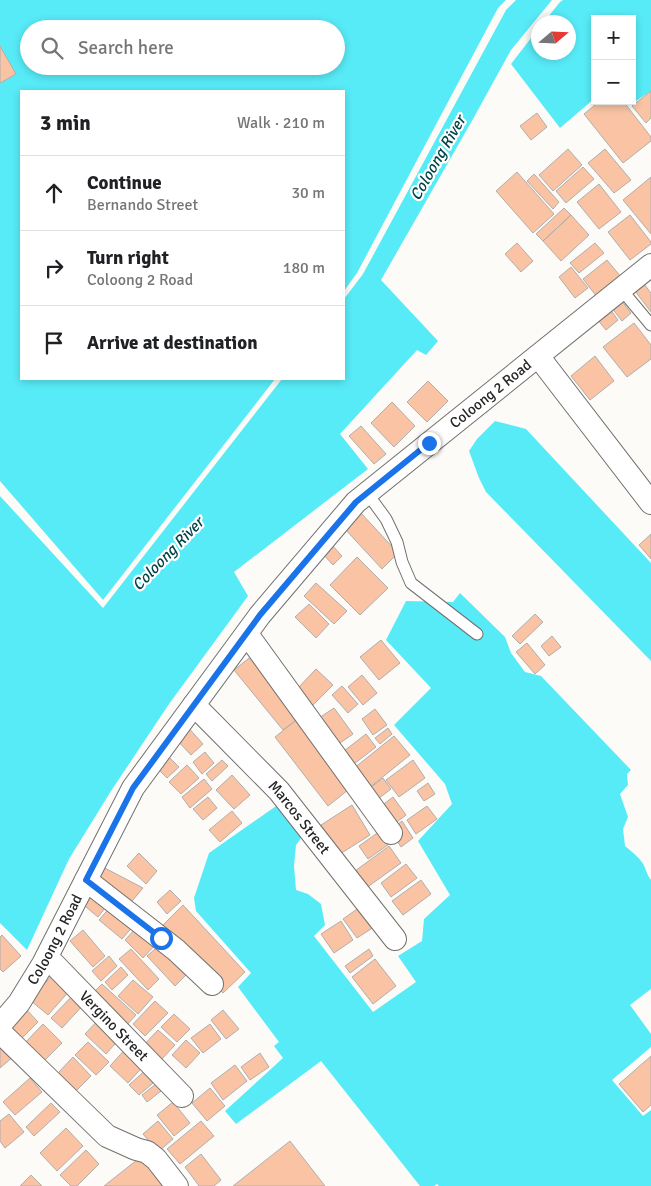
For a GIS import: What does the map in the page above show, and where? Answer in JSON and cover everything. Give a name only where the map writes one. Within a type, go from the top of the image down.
[{"type":"street","name":"Coloong 2 Road","points":[[0,1025],[18,1002],[47,956],[133,788],[260,615],[356,502],[651,266]]},
{"type":"street","points":[[538,356],[651,503]]},
{"type":"street","points":[[247,634],[391,833]]},
{"type":"street","name":"Marcos Street","points":[[194,705],[279,791],[394,939]]},
{"type":"street","points":[[86,880],[176,950],[212,984]]},
{"type":"street","name":"Vergino Street","points":[[47,956],[182,1096]]},
{"type":"street","points":[[0,1032],[107,1136],[147,1152],[156,1159],[177,1186]]},
{"type":"lane","points":[[621,289],[651,325]]},
{"type":"lane","points":[[367,493],[386,519],[397,542],[402,562],[411,583],[477,634]]},
{"type":"water","points":[[0,0],[506,0],[498,8],[357,273],[345,290],[345,90],[20,90],[20,380],[274,380],[103,600],[0,481]]},
{"type":"water","name":"Coloong River","points":[[516,0],[552,0],[540,15],[531,15],[531,26],[511,50],[381,280],[438,341],[426,355],[417,350],[340,434],[368,469],[234,572],[248,596],[169,704],[111,791],[69,859],[27,950],[0,923],[0,496],[103,608],[281,380],[345,380],[345,298],[363,274],[506,10]]},
{"type":"water","points":[[563,0],[651,0],[651,91],[636,101],[636,15],[591,15],[591,101],[560,128],[511,64],[531,38],[531,60],[576,60],[576,15],[550,15]]},
{"type":"water","points":[[495,421],[526,429],[651,563],[651,661],[486,492],[469,451],[477,439]]},
{"type":"water","points":[[460,593],[505,637],[511,653],[525,672],[541,676],[631,770],[627,774],[628,785],[620,794],[628,817],[623,829],[625,846],[642,862],[651,880],[651,989],[630,1005],[651,1034],[651,1047],[612,1080],[643,1116],[651,1110],[651,1186],[439,1186],[437,1184],[434,1186],[420,1186],[321,1061],[236,1124],[225,1111],[283,1058],[274,1046],[279,1042],[238,987],[251,973],[196,911],[194,898],[209,853],[279,804],[304,834],[296,845],[294,866],[296,890],[308,894],[321,904],[325,925],[314,936],[373,1012],[416,982],[398,956],[422,941],[424,919],[450,895],[418,841],[452,804],[445,784],[394,725],[431,688],[386,640],[406,601],[453,602]]},
{"type":"building","points":[[0,46],[16,74],[0,83]]},
{"type":"building","points":[[651,91],[651,118],[646,123],[632,106],[636,105],[636,103]]},
{"type":"building","points":[[595,105],[626,105],[651,137],[651,141],[623,163],[584,114]]},
{"type":"building","points":[[537,113],[547,127],[531,140],[520,126]]},
{"type":"building","points":[[568,149],[582,165],[553,191],[539,175]]},
{"type":"building","points":[[605,149],[631,180],[614,193],[588,163]]},
{"type":"building","points":[[583,167],[594,179],[566,203],[556,191]]},
{"type":"building","points":[[517,172],[554,214],[533,233],[496,191]]},
{"type":"building","points":[[534,174],[559,202],[553,209],[527,181]]},
{"type":"building","points":[[651,177],[651,234],[623,200]]},
{"type":"building","points":[[599,184],[621,212],[599,229],[577,202]]},
{"type":"building","points":[[564,208],[571,215],[543,241],[536,234]]},
{"type":"building","points":[[571,215],[589,235],[561,261],[543,241]]},
{"type":"building","points":[[630,215],[651,244],[630,260],[608,232]]},
{"type":"building","points":[[517,243],[533,261],[521,272],[505,254]]},
{"type":"building","points":[[595,243],[604,253],[579,273],[570,263]]},
{"type":"building","points":[[607,260],[621,277],[597,297],[583,279]]},
{"type":"building","points":[[571,267],[588,288],[575,298],[559,277]]},
{"type":"building","points":[[644,284],[651,293],[651,312],[635,291]]},
{"type":"building","points":[[621,300],[631,313],[622,321],[611,307]]},
{"type":"building","points":[[610,309],[618,320],[606,330],[597,319]]},
{"type":"building","points":[[634,323],[651,345],[651,359],[627,377],[603,347]]},
{"type":"building","points":[[595,356],[614,381],[590,400],[571,376]]},
{"type":"building","points":[[428,381],[448,401],[427,422],[407,402]]},
{"type":"building","points":[[392,402],[415,426],[394,447],[371,423]]},
{"type":"building","points":[[361,426],[386,454],[374,464],[349,436]]},
{"type":"building","points":[[360,512],[398,553],[382,569],[344,528]]},
{"type":"building","points":[[651,534],[651,559],[639,545]]},
{"type":"building","points":[[331,544],[342,556],[333,565],[322,553]]},
{"type":"building","points":[[357,557],[388,588],[360,615],[330,585]]},
{"type":"building","points":[[316,583],[347,611],[334,624],[304,596]]},
{"type":"building","points":[[309,604],[329,624],[316,638],[295,617]]},
{"type":"building","points":[[535,614],[543,622],[520,644],[512,636]]},
{"type":"building","points":[[552,636],[561,647],[549,656],[541,646]]},
{"type":"building","points":[[381,640],[400,663],[379,680],[360,657]]},
{"type":"building","points":[[527,643],[545,665],[535,674],[516,652]]},
{"type":"building","points":[[253,655],[300,717],[283,730],[234,670]]},
{"type":"building","points":[[316,669],[333,685],[313,705],[297,689]]},
{"type":"building","points":[[362,675],[377,693],[363,705],[348,687]]},
{"type":"building","points":[[342,686],[358,704],[348,713],[332,695]]},
{"type":"building","points":[[334,708],[353,734],[337,745],[319,718]]},
{"type":"building","points":[[375,709],[387,725],[373,735],[362,719]]},
{"type":"building","points":[[300,717],[353,786],[328,806],[275,737]]},
{"type":"building","points":[[186,725],[203,744],[191,755],[174,737]]},
{"type":"building","points":[[388,728],[392,734],[380,744],[375,738]]},
{"type":"building","points":[[366,734],[376,747],[350,767],[340,754]]},
{"type":"building","points":[[394,736],[410,755],[369,788],[353,769]]},
{"type":"building","points":[[205,752],[214,763],[202,774],[193,762]]},
{"type":"building","points":[[166,754],[179,767],[167,778],[154,765]]},
{"type":"building","points":[[222,760],[228,766],[212,781],[206,774]]},
{"type":"building","points":[[413,760],[425,778],[399,797],[386,780]]},
{"type":"building","points":[[187,765],[199,778],[181,794],[169,782]]},
{"type":"building","points":[[232,775],[250,795],[234,809],[216,790]]},
{"type":"building","points":[[383,778],[391,789],[374,802],[366,791]]},
{"type":"building","points":[[204,779],[212,789],[190,808],[182,797]]},
{"type":"building","points":[[428,783],[435,794],[424,801],[417,791]]},
{"type":"building","points":[[208,797],[217,808],[203,820],[193,809]]},
{"type":"building","points":[[393,797],[406,815],[389,828],[376,810]]},
{"type":"building","points":[[352,805],[370,835],[340,854],[321,825]]},
{"type":"building","points":[[427,806],[437,819],[416,834],[407,820]]},
{"type":"building","points":[[232,811],[242,823],[220,842],[209,830]]},
{"type":"building","points":[[402,821],[413,838],[401,847],[390,830]]},
{"type":"building","points":[[380,831],[389,844],[368,859],[359,846]]},
{"type":"building","points":[[389,846],[401,863],[366,888],[355,871]]},
{"type":"building","points":[[139,853],[157,871],[146,884],[127,866]]},
{"type":"building","points":[[406,864],[417,878],[391,897],[381,883]]},
{"type":"building","points":[[101,866],[143,888],[127,907],[91,877]]},
{"type":"building","points":[[421,880],[431,894],[403,915],[392,901]]},
{"type":"building","points":[[91,888],[109,903],[98,917],[80,902]]},
{"type":"building","points":[[170,890],[181,901],[167,914],[157,902]]},
{"type":"building","points":[[112,905],[134,925],[122,939],[99,920]]},
{"type":"building","points":[[183,905],[245,972],[223,993],[161,927]]},
{"type":"building","points":[[360,907],[374,927],[357,938],[343,919]]},
{"type":"building","points":[[341,921],[353,940],[334,953],[321,934]]},
{"type":"building","points":[[137,927],[156,944],[143,958],[125,940]]},
{"type":"building","points":[[83,930],[105,956],[93,967],[70,941]]},
{"type":"building","points":[[2,935],[21,956],[3,972],[0,969],[0,937]]},
{"type":"building","points":[[162,943],[189,972],[175,986],[147,956]]},
{"type":"building","points":[[131,949],[159,979],[148,990],[119,959]]},
{"type":"building","points":[[369,949],[373,956],[350,973],[345,966]]},
{"type":"building","points":[[109,956],[117,966],[101,981],[92,971]]},
{"type":"building","points":[[375,959],[396,986],[373,1004],[352,977]]},
{"type":"building","points":[[121,967],[128,975],[112,990],[105,982]]},
{"type":"building","points":[[55,972],[72,988],[48,1015],[30,1000]]},
{"type":"building","points":[[133,980],[153,997],[138,1014],[118,996]]},
{"type":"building","points":[[102,984],[136,1015],[125,1027],[91,995]]},
{"type":"building","points":[[76,992],[86,1002],[62,1028],[51,1018]]},
{"type":"building","points":[[155,1001],[168,1013],[145,1036],[133,1024]]},
{"type":"building","points":[[25,1008],[38,1022],[22,1038],[9,1024]]},
{"type":"building","points":[[223,1010],[239,1029],[226,1039],[211,1020]]},
{"type":"building","points":[[174,1014],[190,1029],[177,1042],[161,1027]]},
{"type":"building","points":[[101,1017],[122,1036],[106,1054],[85,1034]]},
{"type":"building","points":[[43,1024],[62,1043],[41,1064],[22,1046]]},
{"type":"building","points":[[210,1024],[221,1039],[203,1053],[191,1038]]},
{"type":"building","points":[[158,1030],[175,1045],[160,1061],[143,1046]]},
{"type":"building","points":[[0,1039],[14,1056],[0,1068]]},
{"type":"building","points":[[186,1040],[200,1053],[186,1068],[172,1055]]},
{"type":"building","points":[[88,1042],[109,1062],[96,1075],[75,1055]]},
{"type":"building","points":[[128,1046],[146,1063],[128,1083],[110,1066]]},
{"type":"building","points":[[260,1053],[269,1067],[250,1080],[241,1067]]},
{"type":"building","points":[[651,1056],[651,1105],[643,1112],[619,1084]]},
{"type":"building","points":[[73,1057],[91,1076],[76,1091],[58,1073]]},
{"type":"building","points":[[235,1065],[247,1081],[223,1100],[211,1083]]},
{"type":"building","points":[[149,1067],[159,1078],[139,1095],[129,1085]]},
{"type":"building","points":[[30,1078],[42,1092],[15,1115],[3,1102]]},
{"type":"building","points":[[156,1084],[161,1091],[147,1102],[142,1095]]},
{"type":"building","points":[[210,1088],[225,1106],[207,1121],[192,1103]]},
{"type":"building","points":[[173,1102],[190,1123],[174,1136],[157,1115]]},
{"type":"building","points":[[51,1103],[60,1112],[34,1136],[26,1127]]},
{"type":"building","points":[[9,1114],[24,1132],[5,1148],[0,1141],[0,1121]]},
{"type":"building","points":[[158,1121],[173,1139],[158,1152],[143,1134]]},
{"type":"building","points":[[201,1121],[214,1136],[180,1164],[167,1149]]},
{"type":"building","points":[[66,1128],[83,1146],[57,1171],[40,1153]]},
{"type":"building","points":[[290,1141],[325,1186],[233,1186]]},
{"type":"building","points":[[86,1150],[99,1164],[77,1186],[71,1186],[60,1175]]},
{"type":"building","points":[[147,1152],[169,1180],[162,1186],[104,1186]]},
{"type":"building","points":[[201,1154],[221,1180],[214,1186],[199,1186],[185,1167]]},
{"type":"building","points":[[31,1175],[42,1186],[20,1186]]},
{"type":"route","points":[[161,938],[86,880],[133,788],[260,615],[356,502],[429,443]]}]
